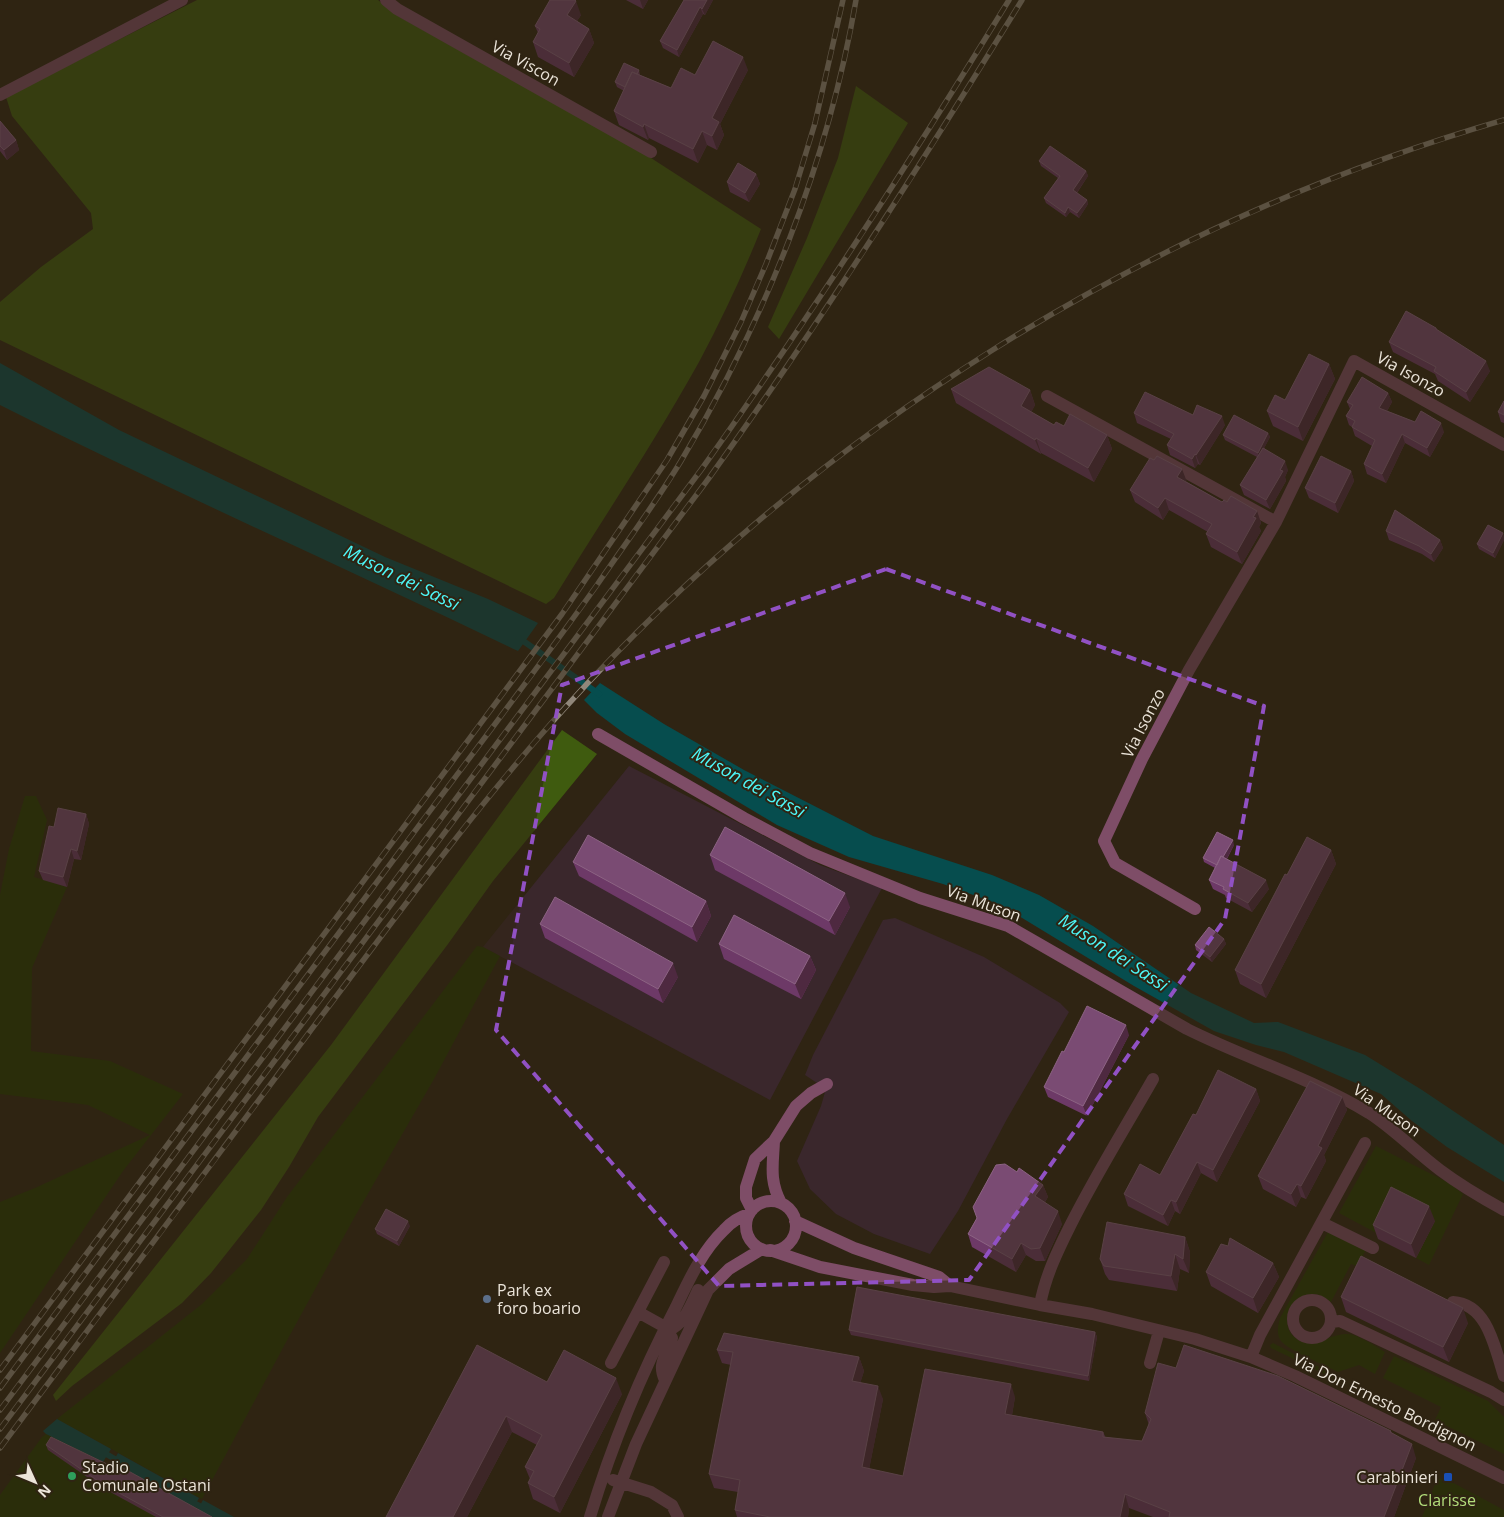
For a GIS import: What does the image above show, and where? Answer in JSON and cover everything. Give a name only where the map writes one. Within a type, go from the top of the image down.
[{"type":"street","points":[[0,95],[182,0]]},
{"type":"street","name":"Via Viscon","points":[[386,0],[397,9],[651,152]]},
{"type":"street","name":"Via Isonzo","points":[[1195,909],[1115,863],[1104,841],[1142,759],[1189,670],[1276,522],[1354,361],[1504,445]]},
{"type":"street","points":[[1046,396],[1276,522]]},
{"type":"street","name":"Via Muson","points":[[598,734],[744,818],[810,853],[920,898],[1008,926],[1187,1029],[1290,1072],[1338,1096],[1370,1114],[1440,1170],[1504,1210]]},
{"type":"street","points":[[1040,1305],[1043,1288],[1056,1255],[1079,1207],[1153,1079]]},
{"type":"street","points":[[827,1084],[811,1093],[796,1106],[774,1141],[755,1159],[746,1187],[746,1198],[750,1212],[746,1226],[747,1234],[751,1241],[766,1250],[820,1267],[913,1285],[950,1286]]},
{"type":"street","points":[[774,1141],[773,1182],[780,1203]]},
{"type":"street","points":[[1251,1357],[1260,1335],[1365,1143]]},
{"type":"street","points":[[590,1517],[630,1403],[691,1276],[710,1246],[731,1223],[763,1202],[780,1203],[792,1212],[795,1221],[796,1228],[789,1243],[782,1248],[750,1255],[726,1272],[708,1290],[665,1380],[608,1517]]},
{"type":"street","points":[[795,1221],[854,1248],[939,1278],[950,1286]]},
{"type":"street","points":[[1322,1223],[1373,1248]]},
{"type":"street","points":[[611,1363],[664,1262]]},
{"type":"street","points":[[638,1312],[665,1327],[673,1328],[678,1325],[707,1277],[726,1272]]},
{"type":"street","name":"Via Don Ernesto Bordignon","points":[[950,1286],[1092,1314],[1195,1339],[1251,1357],[1295,1376],[1504,1478]]},
{"type":"street","points":[[1453,1302],[1462,1302],[1481,1316],[1504,1376]]},
{"type":"street","points":[[1331,1322],[1340,1321],[1491,1392],[1504,1400]]},
{"type":"street","points":[[665,1327],[672,1338],[662,1363],[665,1380]]},
{"type":"street","points":[[1150,1363],[1159,1331]]},
{"type":"street","points":[[603,1477],[651,1492],[672,1505],[678,1517]]},
{"type":"highlighted area","points":[[886,569],[1264,706],[1225,919],[969,1280],[719,1286],[496,1030],[562,685]]},
{"type":"shaded area","points":[[629,766],[820,865],[882,888],[770,1100],[483,947]]},
{"type":"shaded area","points":[[895,918],[984,957],[1060,1003],[1069,1012],[1007,1119],[958,1211],[930,1254],[874,1234],[836,1214],[810,1189],[797,1161],[821,1106],[827,1085],[817,1083],[805,1075],[813,1055],[883,920]]},
{"type":"green space","points":[[197,0],[378,0],[398,16],[651,158],[761,229],[724,313],[682,392],[554,598],[546,604],[0,340],[0,302],[41,267],[93,229],[91,213],[12,116],[6,97]]},
{"type":"green space","points":[[856,86],[908,123],[779,339],[768,327],[807,238],[838,158]]},
{"type":"green space","points":[[562,730],[597,754],[493,881],[318,1117],[261,1210],[211,1273],[182,1303],[72,1386],[56,1401],[53,1395],[331,1045]]},
{"type":"green space","points":[[25,796],[36,796],[47,820],[34,877],[67,887],[32,968],[31,1051],[110,1061],[183,1094],[123,1171],[0,1353],[0,1202],[150,1135],[88,1105],[0,1094],[0,895],[9,849]]},
{"type":"green space","points":[[477,946],[500,956],[434,1079],[354,1218],[202,1499],[57,1419],[202,1304],[247,1259],[287,1197]]},
{"type":"green space","points":[[1376,1146],[1449,1183],[1463,1194],[1429,1265],[1416,1258],[1435,1221],[1380,1235],[1339,1213]]},
{"type":"green space","points":[[1328,1232],[1366,1250],[1357,1266],[1351,1264],[1331,1302],[1316,1294],[1306,1295],[1298,1299],[1289,1311],[1288,1327],[1291,1334],[1304,1342],[1317,1342],[1341,1334],[1356,1336],[1367,1341],[1385,1352],[1375,1374],[1359,1365],[1338,1372],[1291,1349],[1278,1336],[1280,1318]]},
{"type":"green space","points":[[1273,1343],[1346,1381],[1345,1384],[1271,1348],[1270,1345]]},
{"type":"green space","points":[[1394,1356],[1488,1401],[1504,1417],[1504,1454],[1435,1420],[1441,1407],[1383,1378]]},
{"type":"green space","name":"Stadio Comunale Ostani","points":[[46,1434],[114,1467],[205,1517],[0,1517],[0,1495]]},
{"type":"green space","name":"Clarisse","points":[[1437,1479],[1446,1479],[1504,1510],[1504,1517],[1422,1517]]},
{"type":"water","points":[[0,363],[119,430],[385,557],[488,599],[538,623],[518,651],[64,437],[0,405]]},
{"type":"water","points":[[600,683],[664,724],[744,770],[873,836],[992,875],[1039,895],[1093,926],[1191,993],[1254,1023],[1278,1022],[1365,1055],[1422,1090],[1504,1145],[1504,1182],[1447,1147],[1412,1121],[1381,1094],[1284,1052],[1214,1031],[1134,986],[1001,905],[943,884],[849,857],[777,825],[625,734],[597,713],[584,700]]},
{"type":"water","points":[[57,1419],[111,1449],[103,1462],[46,1434],[43,1431]]},
{"type":"water","points":[[118,1453],[199,1498],[193,1509],[111,1466]]},
{"type":"water","points":[[203,1500],[234,1517],[208,1517],[197,1511]]},
{"type":"building","points":[[550,0],[575,0],[567,15],[589,29],[569,63],[533,42],[540,29],[535,26]]},
{"type":"building","points":[[684,0],[707,0],[702,9],[700,7],[677,50],[660,41]]},
{"type":"building","points":[[713,41],[743,57],[712,118],[719,122],[712,136],[702,131],[693,149],[644,124],[643,127],[614,111],[632,72],[671,88],[681,68],[695,75]]},
{"type":"building","points":[[624,63],[639,70],[637,74],[632,72],[625,87],[615,82]]},
{"type":"building","points":[[0,121],[16,140],[4,150],[0,146]]},
{"type":"building","points":[[1050,146],[1086,171],[1073,190],[1087,200],[1077,213],[1068,207],[1065,213],[1044,198],[1060,176],[1039,161]]},
{"type":"building","points":[[738,163],[756,174],[745,193],[727,182]]},
{"type":"building","points":[[1406,311],[1486,361],[1466,392],[1434,371],[1436,367],[1389,342]]},
{"type":"building","points":[[1309,354],[1329,364],[1298,427],[1267,411],[1275,395],[1285,400]]},
{"type":"building","points":[[989,367],[1030,390],[1021,406],[1054,425],[1056,422],[1064,426],[1070,414],[1107,435],[1088,468],[1036,438],[1035,440],[951,389]]},
{"type":"building","points":[[1362,377],[1388,393],[1379,408],[1415,422],[1421,411],[1441,423],[1427,448],[1402,434],[1382,474],[1364,464],[1375,440],[1352,427],[1355,421],[1346,416],[1353,405],[1347,402]]},
{"type":"building","points":[[1145,392],[1193,415],[1197,405],[1222,416],[1192,459],[1167,445],[1174,434],[1134,413]]},
{"type":"building","points":[[1504,401],[1504,415],[1498,412]]},
{"type":"building","points":[[1234,415],[1268,433],[1258,453],[1223,435]]},
{"type":"building","points":[[1263,448],[1285,461],[1280,470],[1283,471],[1266,500],[1240,485]]},
{"type":"building","points":[[1157,456],[1182,469],[1177,477],[1222,502],[1224,500],[1227,502],[1231,496],[1257,511],[1253,517],[1256,518],[1237,552],[1206,534],[1212,524],[1165,498],[1158,508],[1130,490],[1150,458],[1154,460]]},
{"type":"building","points":[[1321,456],[1351,471],[1335,503],[1305,488]]},
{"type":"building","points":[[1395,510],[1440,540],[1431,554],[1419,546],[1386,531]]},
{"type":"building","points":[[1488,525],[1503,533],[1493,553],[1477,544]]},
{"type":"building","points":[[58,808],[86,814],[77,851],[71,849],[63,877],[39,871],[49,826],[54,827]]},
{"type":"building","points":[[725,827],[845,893],[829,921],[710,855]]},
{"type":"building","points":[[1217,832],[1233,840],[1217,865],[1203,858]]},
{"type":"building","points":[[588,835],[706,901],[692,927],[573,862]]},
{"type":"building","points":[[1307,837],[1331,850],[1261,984],[1235,970],[1285,874],[1287,875]]},
{"type":"building","points":[[1221,856],[1266,880],[1248,903],[1223,889],[1224,887],[1209,880]]},
{"type":"building","points":[[555,897],[673,963],[658,989],[540,924]]},
{"type":"building","points":[[734,915],[810,956],[795,984],[719,944]]},
{"type":"building","points":[[1209,927],[1224,939],[1210,957],[1195,945]]},
{"type":"building","points":[[1087,1006],[1126,1025],[1083,1106],[1044,1087]]},
{"type":"building","points":[[1218,1070],[1256,1089],[1213,1170],[1197,1162],[1176,1202],[1171,1200],[1163,1215],[1124,1194],[1140,1164],[1160,1175],[1193,1114],[1196,1115]]},
{"type":"building","points":[[1310,1081],[1342,1097],[1318,1146],[1322,1148],[1301,1186],[1297,1184],[1291,1194],[1258,1176]]},
{"type":"building","points":[[1005,1164],[1017,1172],[1019,1168],[1043,1185],[1035,1196],[1058,1211],[1040,1248],[1031,1249],[1021,1243],[1012,1259],[968,1234],[977,1218],[973,1207],[996,1165]]},
{"type":"building","points":[[1391,1187],[1429,1206],[1411,1244],[1373,1225]]},
{"type":"building","points":[[386,1209],[408,1221],[397,1241],[375,1229]]},
{"type":"building","points":[[1107,1222],[1185,1237],[1183,1259],[1175,1254],[1171,1276],[1104,1266],[1100,1259]]},
{"type":"building","points":[[1230,1238],[1273,1263],[1253,1298],[1206,1272],[1221,1244],[1228,1246]]},
{"type":"building","points":[[1361,1256],[1463,1308],[1443,1347],[1341,1297]]},
{"type":"building","points":[[857,1287],[1095,1332],[1088,1376],[849,1330]]},
{"type":"building","points":[[724,1333],[859,1357],[852,1381],[878,1386],[862,1467],[903,1476],[925,1369],[1011,1384],[1005,1414],[1103,1432],[1103,1437],[1142,1441],[1151,1419],[1145,1413],[1158,1363],[1176,1368],[1184,1345],[1278,1376],[1391,1431],[1412,1444],[1384,1517],[1169,1517],[1170,1512],[1125,1494],[1120,1517],[770,1517],[735,1510],[740,1480],[709,1474],[733,1352],[717,1350]]},
{"type":"building","points":[[477,1345],[547,1382],[564,1350],[616,1378],[554,1497],[528,1483],[534,1471],[525,1467],[542,1435],[506,1416],[453,1517],[386,1517]]},
{"type":"building","points":[[51,1437],[111,1466],[112,1462],[212,1517],[163,1517],[101,1483],[46,1445]]},
{"type":"waterway","name":"Muson dei Sassi","points":[[519,638],[599,694]]},
{"type":"waterway","points":[[101,1451],[120,1462]]},
{"type":"waterway","points":[[188,1500],[220,1517]]},
{"type":"railway","points":[[0,1370],[562,614],[667,460],[704,396],[741,322],[795,189],[815,123],[843,0]]},
{"type":"railway","points":[[0,1388],[548,652],[640,524],[681,461],[740,352],[790,239],[829,121],[844,61],[856,0]]},
{"type":"railway","points":[[0,1410],[701,470],[859,238],[1009,0]]},
{"type":"railway","points":[[0,1429],[709,478],[791,361],[870,242],[1022,0]]},
{"type":"railway","points":[[0,1448],[401,910],[496,788],[563,710],[661,609],[765,515],[876,429],[993,350],[1115,279],[1241,217],[1371,164],[1504,120]]},
{"type":"place","name":"Park ex foro boario","points":[[487,1299]]},
{"type":"place","name":"Stadio Comunale Ostani","points":[[72,1476]]},
{"type":"place","name":"Carabinieri","points":[[1448,1477]]}]
